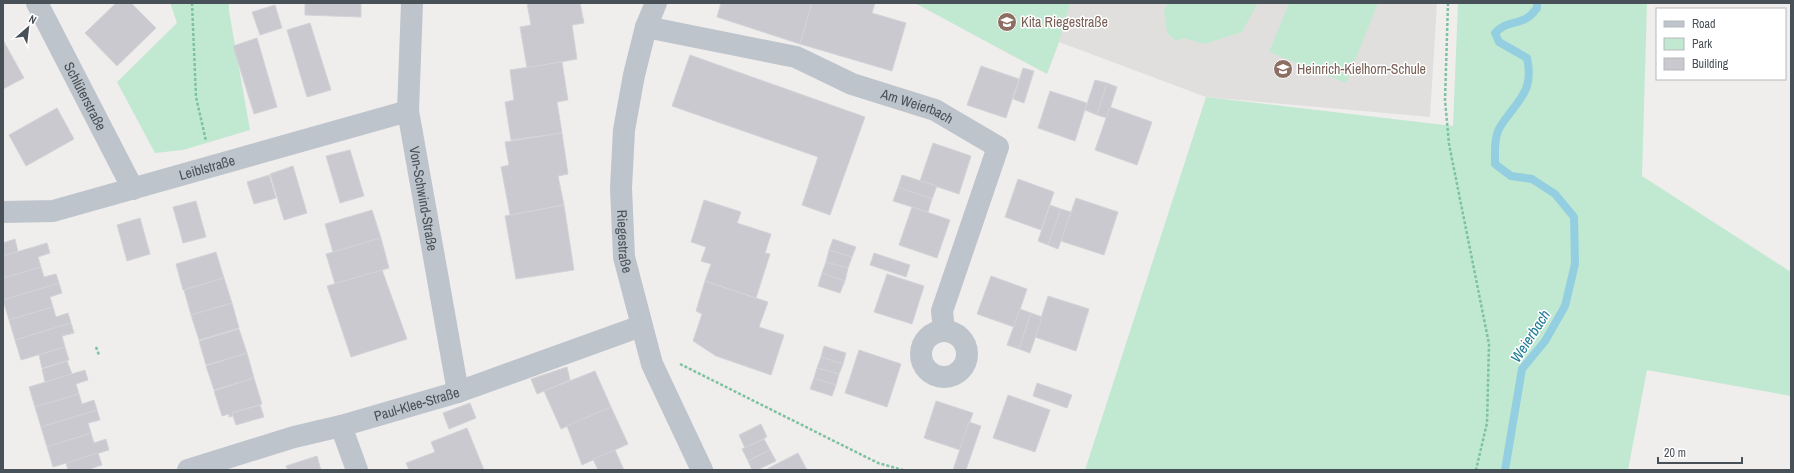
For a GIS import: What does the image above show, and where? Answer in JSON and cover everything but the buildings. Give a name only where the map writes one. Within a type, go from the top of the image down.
[{"type":"street","name":"Schlüterstraße","points":[[37,3],[134,189]]},
{"type":"street","name":"Von-Schwind-Straße","points":[[412,3],[408,111],[458,392]]},
{"type":"street","name":"Riegestraße","points":[[656,3],[646,27],[634,75],[624,130],[621,188],[624,257],[652,364],[702,470]]},
{"type":"street","name":"Am Weierbach","points":[[646,27],[796,57],[852,84],[935,110],[998,147],[942,311],[944,331]]},
{"type":"street","name":"Leiblstraße","points":[[3,212],[53,211],[408,111]]},
{"type":"street","name":"Paul-Klee-Straße","points":[[188,470],[294,436],[341,426],[458,392],[641,326]]},
{"type":"street","points":[[341,426],[357,470]]},
{"type":"path","points":[[192,3],[196,97],[206,138],[210,167]]},
{"type":"path","points":[[1448,3],[1445,100],[1449,144],[1489,344],[1487,424],[1476,470]]},
{"type":"path","points":[[96,347],[99,355]]},
{"type":"path","points":[[652,364],[669,358],[878,462],[904,470]]},
{"type":"shaded area","name":"Heinrich-Kielhorn-Schule","points":[[915,3],[1437,3],[1430,117],[1206,97],[1059,42],[1047,74]]},
{"type":"green space","points":[[170,3],[229,3],[229,11],[250,130],[183,150],[155,153],[117,82],[177,23]]},
{"type":"green space","name":"Kita Riegestraße","points":[[915,3],[1070,3],[1059,42],[1047,74]]},
{"type":"green space","points":[[1168,3],[1258,3],[1242,32],[1204,44],[1184,38],[1176,41],[1167,33],[1164,10]]},
{"type":"green space","points":[[1289,3],[1378,3],[1346,83],[1269,52]]},
{"type":"green space","points":[[1458,3],[1647,3],[1642,176],[1791,272],[1791,396],[1647,370],[1628,470],[1085,470],[1206,97],[1453,126]]},
{"type":"waterway","name":"Weierbach","points":[[1505,470],[1522,369],[1545,341],[1565,306],[1575,264],[1574,217],[1555,194],[1532,179],[1511,176],[1495,164],[1495,145],[1498,131],[1522,96],[1526,88],[1529,70],[1527,58],[1499,42],[1495,33],[1506,25],[1529,17],[1537,8],[1537,3]]},
{"type":"place","name":"Kita Riegestraße","points":[[1007,22]]},
{"type":"place","name":"Heinrich-Kielhorn-Schule","points":[[1283,69]]}]
